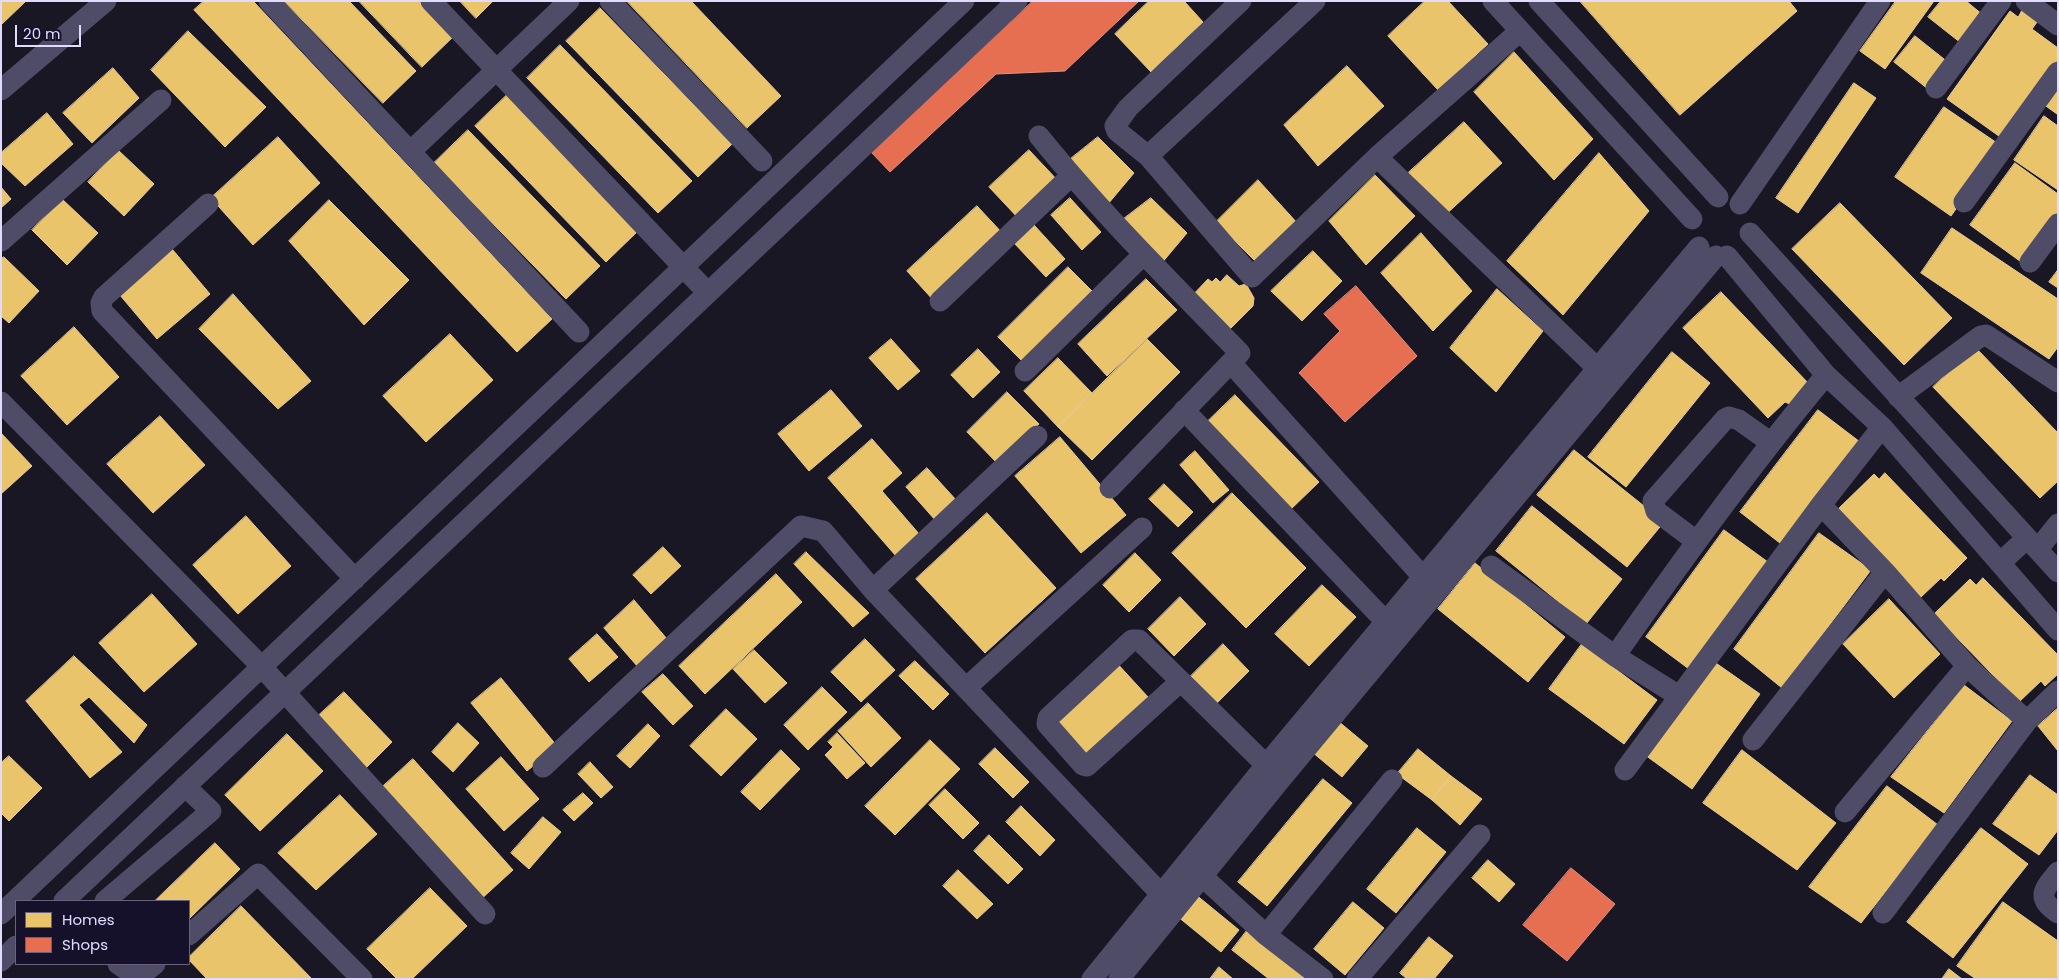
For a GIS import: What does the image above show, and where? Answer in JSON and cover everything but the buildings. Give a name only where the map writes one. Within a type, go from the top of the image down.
[{"type":"street","points":[[1,90],[106,1]]},
{"type":"street","points":[[269,1],[579,332]]},
{"type":"street","points":[[431,1],[708,293]]},
{"type":"street","points":[[410,152],[569,1]]},
{"type":"street","points":[[610,1],[762,161]]},
{"type":"street","points":[[16,900],[964,1]]},
{"type":"street","points":[[65,900],[1017,1]]},
{"type":"street","points":[[1241,1],[1128,108],[1114,126],[1148,156],[1252,277],[1377,157],[1520,31]]},
{"type":"street","points":[[1148,156],[1316,1]]},
{"type":"street","points":[[1493,1],[1692,219]]},
{"type":"street","points":[[1539,1],[1718,197]]},
{"type":"street","points":[[1740,204],[1880,1]]},
{"type":"street","points":[[1936,88],[2001,1]]},
{"type":"street","points":[[2026,1],[2058,25]]},
{"type":"street","points":[[1964,202],[2058,72]]},
{"type":"street","points":[[1,241],[161,100]]},
{"type":"street","points":[[1039,136],[1071,176],[1143,255],[1239,352],[1231,363],[1110,488]]},
{"type":"street","points":[[1377,157],[1596,367]]},
{"type":"street","points":[[940,301],[1071,176]]},
{"type":"street","points":[[1092,979],[1266,765],[1596,367],[1714,253],[1742,248],[1750,233],[1749,217],[1740,204],[1733,200],[1718,197],[1702,204],[1692,219],[1691,229],[1714,253],[1826,375],[1882,427],[2058,630]]},
{"type":"street","points":[[208,204],[104,297],[101,303],[102,311],[355,579]]},
{"type":"street","points":[[2030,262],[2058,224]]},
{"type":"street","points":[[1750,233],[2058,572]]},
{"type":"street","points":[[1119,979],[1714,253]]},
{"type":"street","points":[[1025,371],[1143,255]]},
{"type":"street","points":[[1859,405],[1892,389],[1981,336],[1986,335],[2058,382]]},
{"type":"street","points":[[1231,363],[1423,577]]},
{"type":"street","points":[[1615,656],[1696,541],[1770,442],[1826,375]]},
{"type":"street","points":[[1,402],[262,667],[485,914]]},
{"type":"street","points":[[1184,410],[1386,622]]},
{"type":"street","points":[[1696,541],[1656,511],[1653,501],[1725,419],[1729,417],[1739,420],[1770,442]]},
{"type":"street","points":[[1625,770],[1821,505],[1882,427]]},
{"type":"street","points":[[873,590],[1037,436]]},
{"type":"street","points":[[1821,505],[1885,572],[1968,666],[2027,721]]},
{"type":"street","points":[[2000,563],[2032,544],[2058,524]]},
{"type":"street","points":[[542,766],[801,526],[823,531],[873,590],[1161,894]]},
{"type":"street","points":[[966,686],[1142,528]]},
{"type":"street","points":[[1491,566],[1615,656],[1680,696]]},
{"type":"street","points":[[1753,740],[1885,572]]},
{"type":"street","points":[[1181,681],[1087,766],[1083,765],[1047,724],[1048,718],[1135,639],[1140,640],[1266,765]]},
{"type":"street","points":[[1845,812],[1968,666]]},
{"type":"street","points":[[1883,913],[2027,721],[2058,691]]},
{"type":"street","points":[[1266,935],[1392,780]]},
{"type":"street","points":[[107,900],[211,811],[185,786]]},
{"type":"street","points":[[1357,979],[1480,835]]},
{"type":"street","points":[[2058,872],[2044,889],[2044,896],[2050,907],[2058,913]]},
{"type":"street","points":[[190,933],[258,874],[362,979]]},
{"type":"street","points":[[1203,877],[1266,935],[1323,979]]},
{"type":"street","points":[[1,914],[15,901]]},
{"type":"street","points":[[1,961],[15,947]]},
{"type":"street","points":[[119,965],[128,971],[145,972],[154,965]]}]
